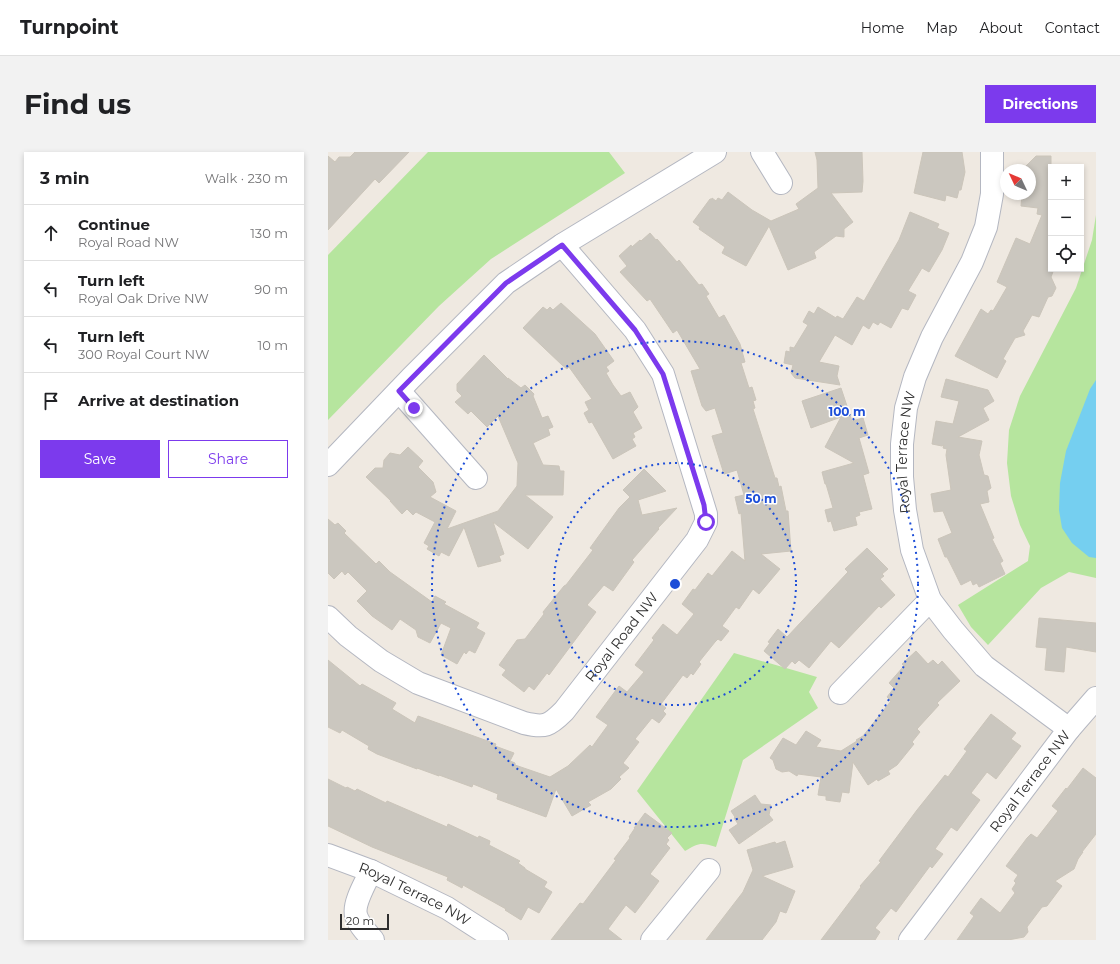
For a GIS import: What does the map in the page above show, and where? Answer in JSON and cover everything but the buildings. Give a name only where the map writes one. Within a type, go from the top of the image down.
[{"type":"street","points":[[328,465],[506,283],[562,245],[715,152]]},
{"type":"street","points":[[762,152],[781,183]]},
{"type":"street","name":"Royal Terrace NW","points":[[910,940],[1069,729],[984,666],[930,600],[912,550],[906,510],[902,477],[902,444],[906,408],[915,377],[929,344],[972,262],[986,227],[992,194],[992,152]]},
{"type":"street","name":"Royal Road NW","points":[[328,617],[348,636],[381,661],[418,683],[524,723],[538,726],[553,722],[564,711],[700,535],[706,522],[706,514],[663,374],[635,330],[562,245]]},
{"type":"street","points":[[399,391],[476,478]]},
{"type":"street","points":[[840,693],[930,600]]},
{"type":"street","points":[[1069,729],[1096,698]]},
{"type":"street","name":"Royal Terrace NW","points":[[328,855],[371,871],[447,908],[494,939]]},
{"type":"street","points":[[652,940],[709,870]]},
{"type":"street","points":[[371,871],[355,907],[356,915],[360,923],[373,940]]},
{"type":"green space","points":[[428,152],[609,152],[625,173],[491,259],[439,306],[328,420],[328,255]]},
{"type":"green space","points":[[1096,215],[1096,578],[1069,572],[1041,588],[988,645],[971,627],[958,605],[1028,561],[1030,546],[1020,525],[1011,496],[1007,463],[1009,430],[1020,396],[1076,288],[1081,272],[1084,272],[1084,264],[1092,240]]},
{"type":"green space","points":[[734,653],[817,677],[809,692],[818,708],[743,760],[716,847],[707,844],[700,844],[685,851],[637,791]]},
{"type":"water","points":[[1096,380],[1096,558],[1089,557],[1072,543],[1062,528],[1059,510],[1060,483],[1066,451],[1090,389]]},
{"type":"route","points":[[414,408],[399,391],[506,283],[562,245],[635,330],[663,374],[704,505],[706,522]]}]
